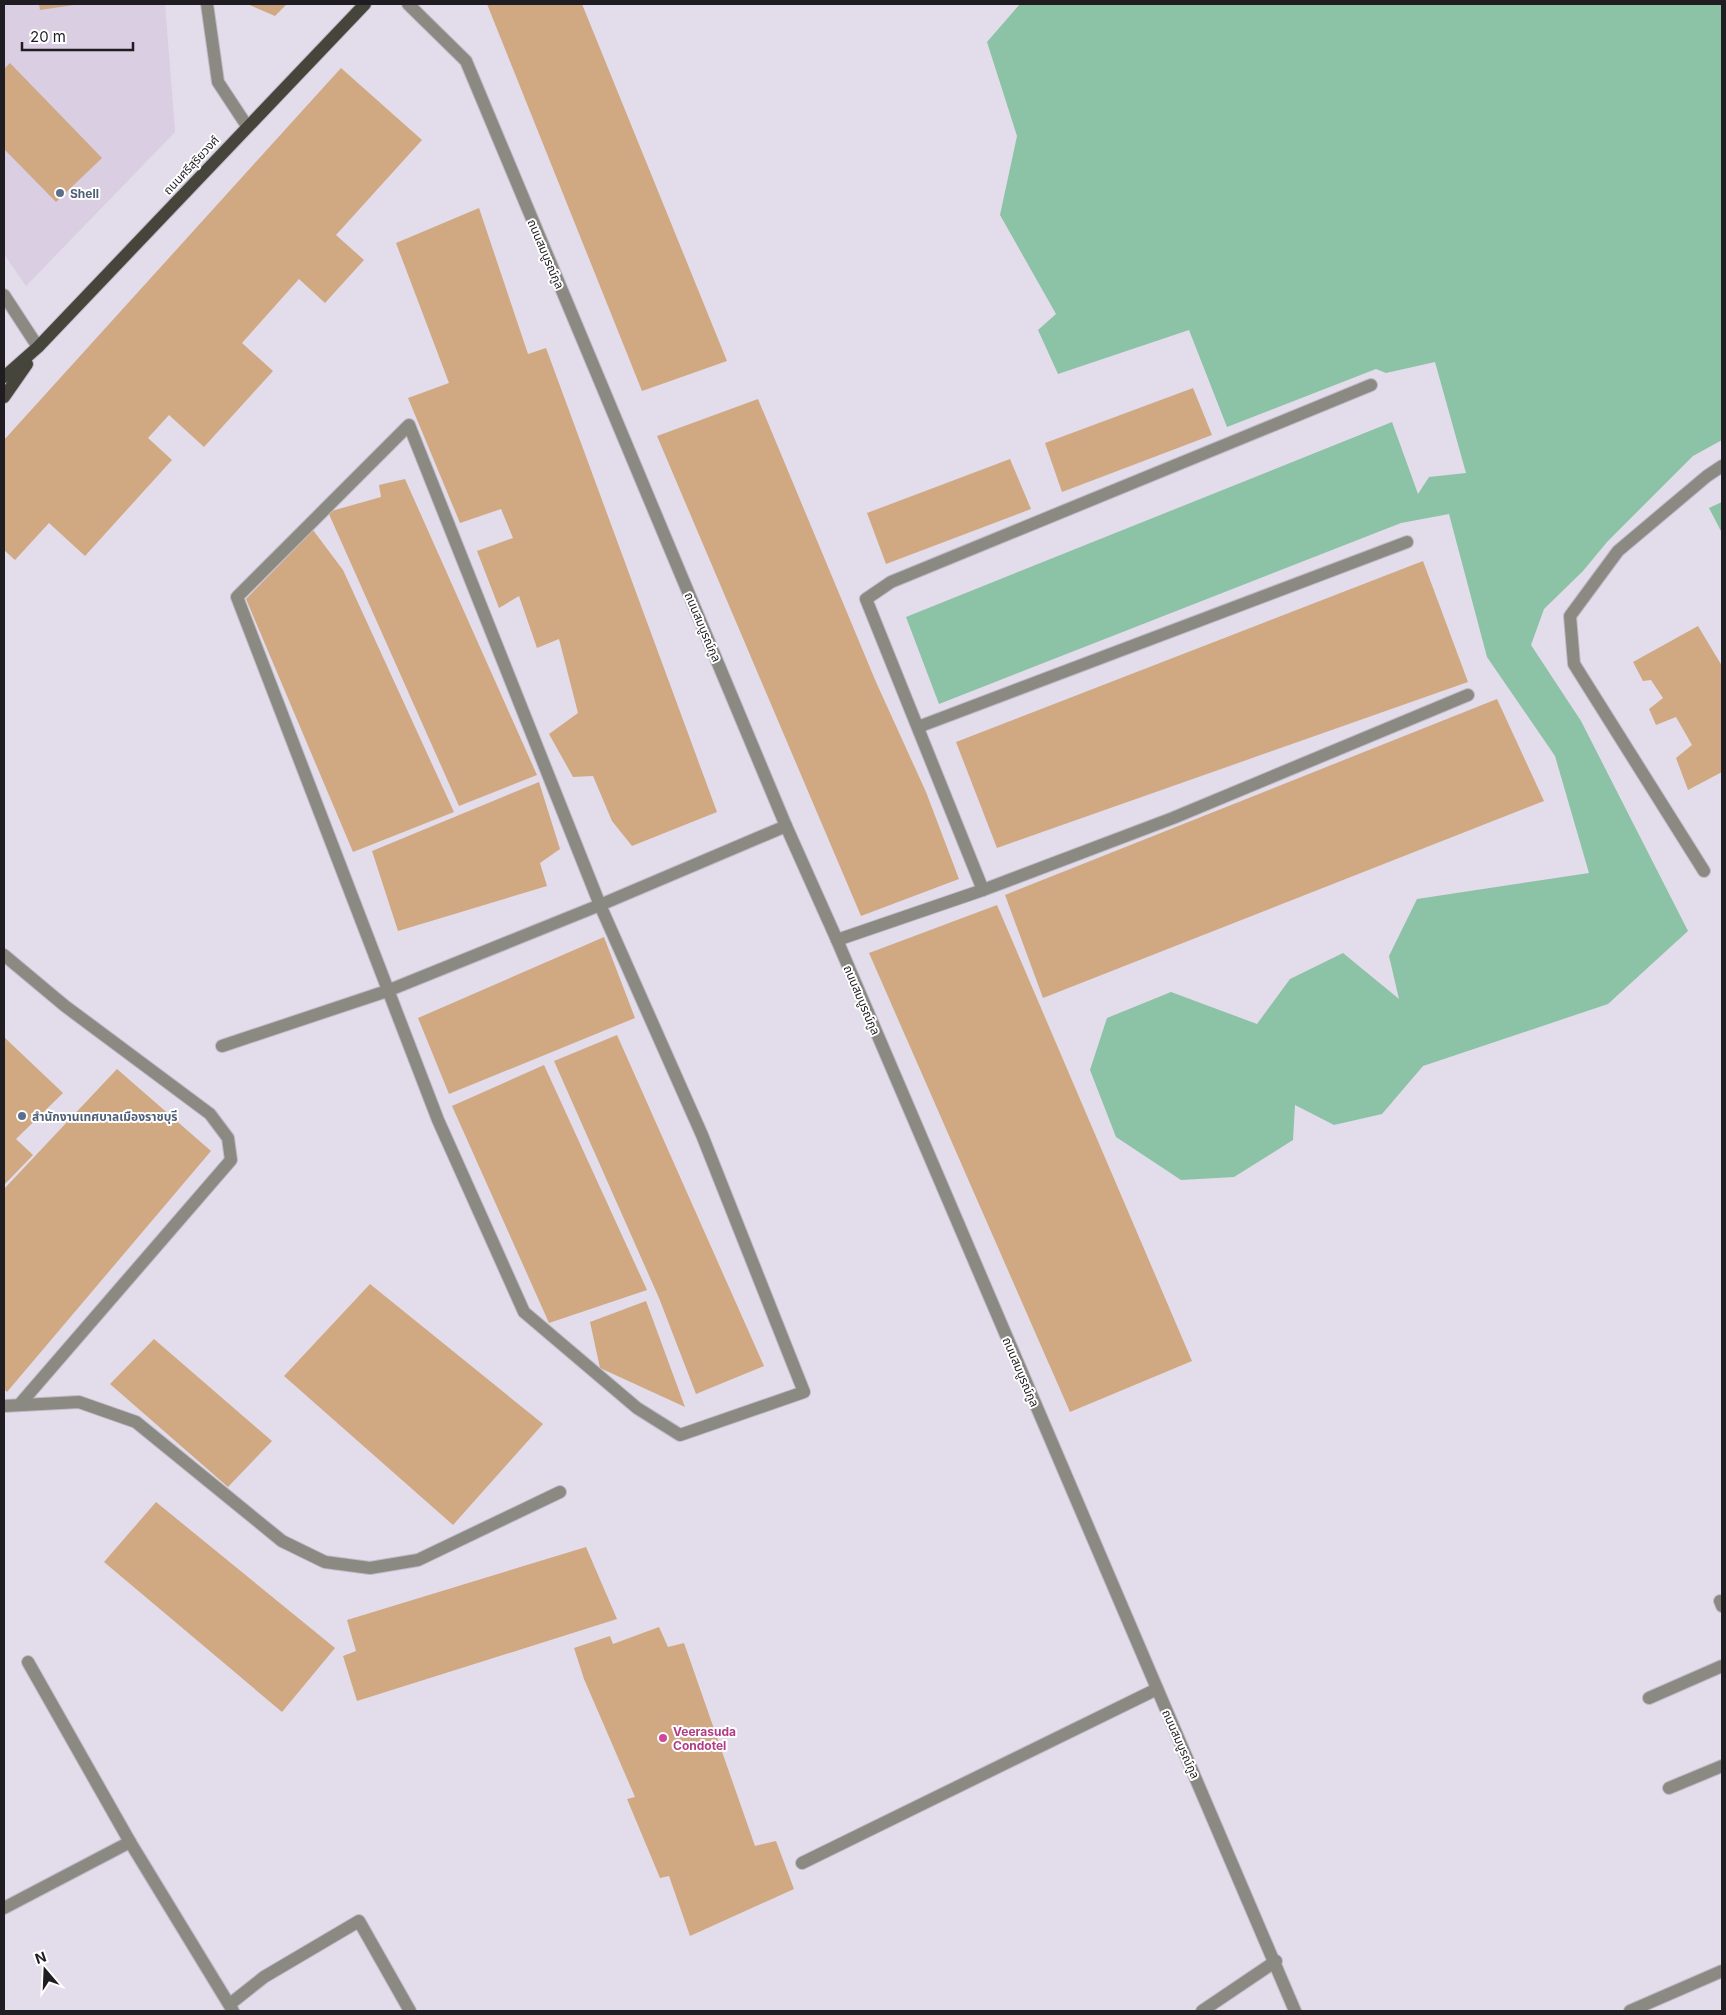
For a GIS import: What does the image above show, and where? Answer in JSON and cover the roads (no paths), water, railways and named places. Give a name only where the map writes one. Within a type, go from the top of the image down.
[{"type":"main road","name":"ถนนศรีสุริยวงศ์","points":[[4,377],[38,347],[365,4]]},
{"type":"main road","name":"ถนนศรีสุริยวงศ์","points":[[4,397],[38,347]]},
{"type":"street","points":[[207,4],[218,82],[247,126]]},
{"type":"street","name":"ถนนสมบูรณ์กูล","points":[[408,4],[466,61],[786,826],[837,940],[1157,1689],[1276,1961],[1295,2011]]},
{"type":"street","points":[[4,296],[38,347]]},
{"type":"street","points":[[983,890],[866,599],[891,582],[1371,385]]},
{"type":"street","points":[[409,425],[600,905],[702,1135],[804,1392],[680,1435],[637,1408],[524,1312],[438,1120],[237,597],[409,425]]},
{"type":"street","points":[[1704,870],[1574,664],[1570,616],[1618,551],[1707,476],[1722,466]]},
{"type":"street","points":[[918,727],[1408,542]]},
{"type":"street","points":[[837,940],[983,890],[1173,818],[1468,695]]},
{"type":"street","points":[[222,1046],[388,991],[600,905],[786,826]]},
{"type":"street","points":[[4,956],[65,1006],[210,1114],[228,1138],[231,1160],[20,1404]]},
{"type":"street","points":[[4,1406],[79,1402],[136,1422],[282,1541],[325,1562],[370,1568],[418,1560],[560,1492]]},
{"type":"street","points":[[28,1662],[130,1842],[232,2008],[264,1977],[359,1921],[410,2011]]},
{"type":"street","points":[[1649,1698],[1722,1666]]},
{"type":"street","points":[[802,1863],[1157,1689]]},
{"type":"street","points":[[1669,1788],[1722,1766]]},
{"type":"street","points":[[4,1908],[130,1842]]},
{"type":"street","points":[[1202,2011],[1276,1961]]},
{"type":"street","points":[[1630,2011],[1722,1971]]},
{"type":"place","name":"Shell","points":[[60,193]]},
{"type":"place","name":"สำนักงานเทศบาลเมืองราชบุรี","points":[[22,1116]]},
{"type":"place","name":"Veerasuda Condotel","points":[[663,1738]]}]
